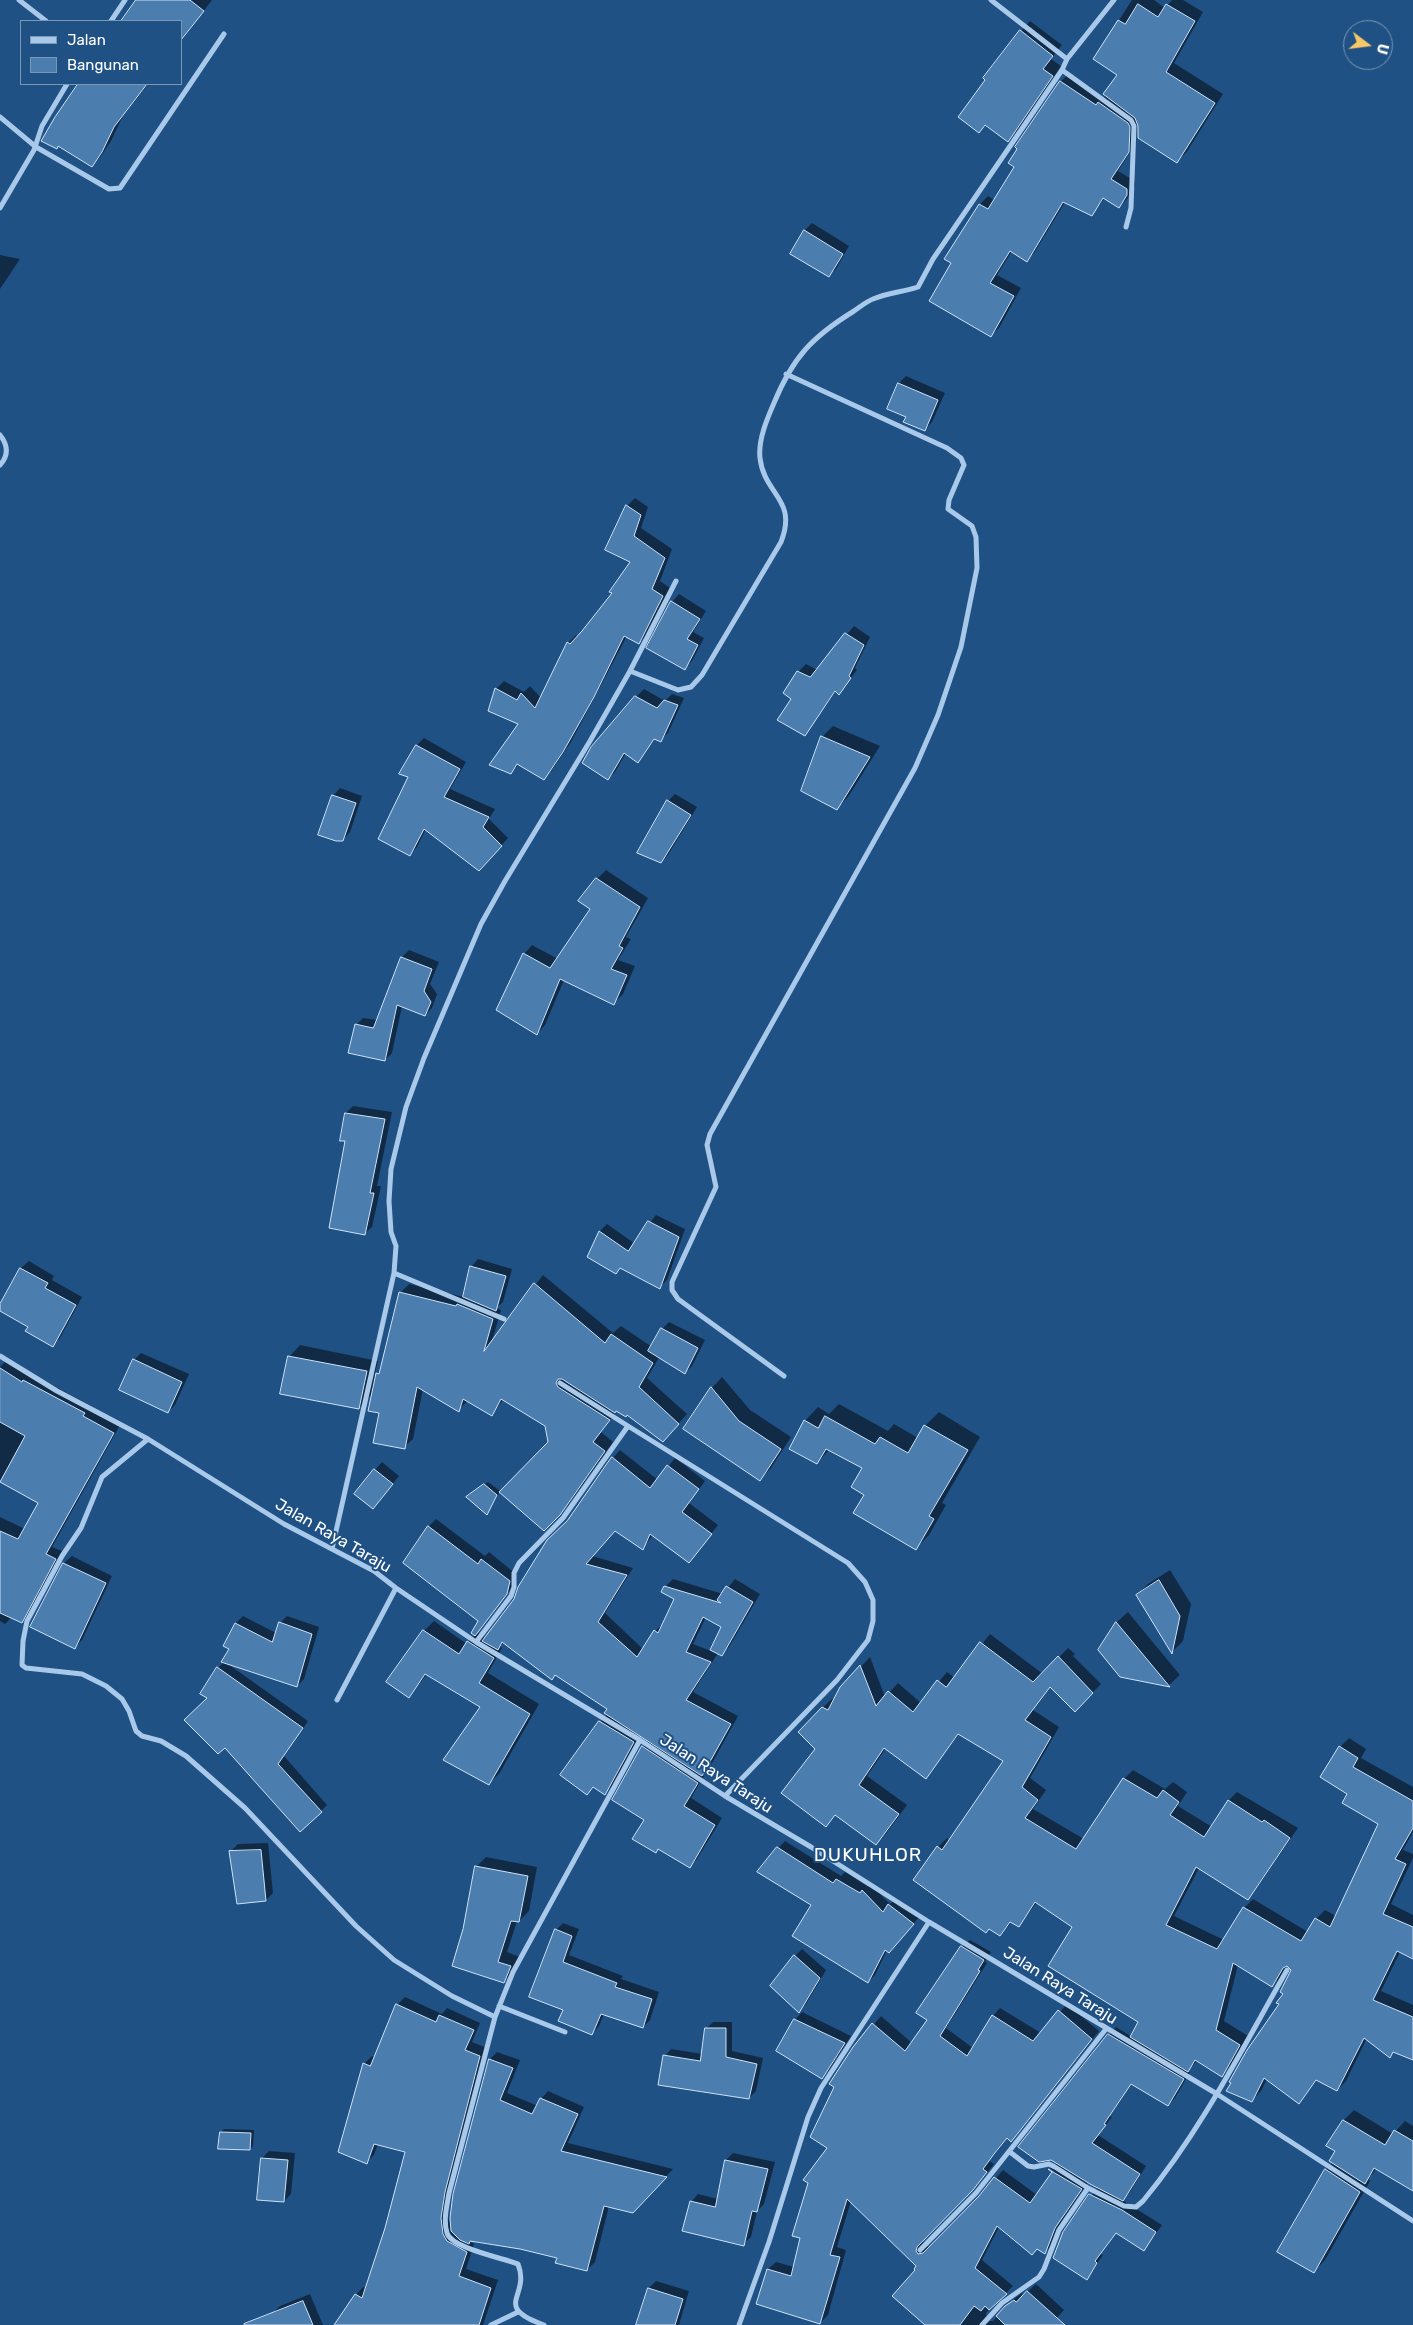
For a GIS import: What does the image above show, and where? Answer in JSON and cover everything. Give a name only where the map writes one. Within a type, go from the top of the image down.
[{"type":"street","points":[[19,0],[45,20]]},
{"type":"street","points":[[111,20],[126,0]]},
{"type":"street","points":[[991,0],[1067,59]]},
{"type":"street","points":[[630,671],[678,690],[691,687],[702,675],[781,542],[787,527],[787,517],[784,508],[763,471],[760,456],[765,425],[786,374],[799,356],[832,324],[873,298],[918,287],[934,259],[1062,70],[1067,59],[1114,0]]},
{"type":"street","points":[[0,117],[36,147],[109,189],[120,188],[224,34]]},
{"type":"street","points":[[1062,70],[1132,120],[1134,126],[1131,208],[1126,227]]},
{"type":"street","points":[[0,208],[36,147],[42,126],[66,85]]},
{"type":"street","points":[[784,1376],[678,1299],[672,1290],[672,1282],[716,1187],[707,1145],[710,1134],[915,768],[938,715],[961,647],[977,568],[976,537],[972,526],[948,509],[949,500],[964,465],[961,458],[947,448],[786,374]]},
{"type":"street","points":[[0,435],[7,450],[6,459],[0,466]]},
{"type":"street","points":[[332,1549],[394,1272],[396,1246],[392,1232],[389,1201],[391,1169],[406,1107],[424,1058],[481,924],[505,881],[590,742],[630,671],[676,581]]},
{"type":"street","points":[[394,1272],[504,1319]]},
{"type":"street","name":"Jalan Raya Taraju","points":[[0,1356],[56,1391],[148,1439],[284,1524],[374,1571],[476,1642],[640,1740],[725,1796],[812,1847],[929,1922],[1217,2094],[1413,2220]]},
{"type":"street","points":[[560,1383],[848,1563],[865,1582],[873,1600],[873,1621],[868,1640],[837,1680],[725,1796]]},
{"type":"street","points":[[476,1642],[511,1596],[514,1587],[514,1573],[519,1563],[562,1518],[628,1426]]},
{"type":"street","points":[[148,1439],[102,1477],[81,1528],[62,1556],[27,1622],[23,1641],[22,1665],[26,1668],[82,1674],[106,1686],[122,1699],[129,1711],[136,1732],[142,1736],[161,1741],[186,1756],[245,1808],[356,1926],[394,1960],[452,1996],[495,2017]]},
{"type":"street","points":[[337,1700],[396,1588]]},
{"type":"street","points":[[544,2325],[526,2319],[518,2312],[515,2304],[522,2274],[518,2264],[457,2244],[447,2236],[445,2224],[449,2193],[495,2017],[513,1972],[640,1740]]},
{"type":"street","points":[[739,2325],[769,2242],[808,2117],[821,2088],[929,1922]]},
{"type":"street","points":[[1010,2152],[1028,2166],[1034,2167],[1049,2164],[1088,2188],[1124,2206],[1136,2207],[1178,2156],[1217,2094],[1287,1970]]},
{"type":"street","points":[[499,2006],[565,2032]]},
{"type":"street","points":[[920,2250],[964,2207],[1010,2152],[1026,2129],[1106,2029]]},
{"type":"street","points":[[982,2325],[1002,2303],[1039,2277],[1059,2230],[1088,2188]]},
{"type":"street","points":[[491,2325],[518,2312]]},
{"type":"building","points":[[136,0],[190,0],[204,11],[182,39],[182,20],[122,20]]},
{"type":"building","points":[[1138,4],[1158,17],[1166,4],[1195,21],[1166,72],[1215,103],[1177,163],[1138,138],[1138,126],[1135,118],[1103,94],[1117,75],[1093,59],[1118,20],[1125,24]]},
{"type":"building","points":[[1020,30],[1053,56],[1043,69],[1053,76],[1008,142],[985,125],[979,133],[958,117],[985,80],[983,78]]},
{"type":"building","points":[[1060,81],[1096,105],[1098,102],[1128,123],[1130,127],[1129,152],[1111,179],[1127,189],[1127,195],[1119,208],[1103,198],[1092,216],[1063,202],[1027,262],[1010,251],[990,283],[1014,296],[991,337],[929,301],[951,263],[944,259],[979,204],[988,209],[1014,167],[1008,163],[1017,149],[1015,147]]},
{"type":"building","points":[[77,85],[146,85],[114,127],[102,152],[92,167],[58,146],[57,149],[41,141]]},
{"type":"building","points":[[804,230],[843,254],[829,277],[790,254]]},
{"type":"building","points":[[898,383],[938,400],[925,431],[903,422],[906,417],[887,409]]},
{"type":"building","points":[[626,505],[641,515],[634,536],[665,558],[652,589],[663,596],[639,644],[624,636],[594,697],[563,752],[544,780],[517,764],[511,774],[489,765],[518,724],[488,711],[495,688],[517,700],[521,693],[535,708],[567,642],[570,644],[582,631],[612,593],[609,592],[630,562],[605,550]]},
{"type":"building","points":[[671,601],[700,619],[687,639],[698,645],[685,670],[646,648]]},
{"type":"building","points":[[845,633],[864,645],[849,676],[851,678],[839,695],[835,691],[805,736],[777,720],[791,699],[783,693],[797,671],[810,677]]},
{"type":"building","points":[[635,696],[657,708],[664,700],[678,705],[661,742],[654,739],[638,763],[624,753],[608,780],[582,763],[591,747]]},
{"type":"building","points":[[821,736],[870,757],[837,810],[801,791]]},
{"type":"building","points":[[416,745],[460,769],[444,797],[489,817],[483,827],[502,846],[479,871],[424,829],[410,856],[378,839],[408,777],[399,774]]},
{"type":"building","points":[[332,795],[356,803],[343,841],[336,841],[318,835]]},
{"type":"building","points":[[667,800],[691,815],[661,863],[637,853]]},
{"type":"building","points":[[596,878],[640,907],[619,946],[623,948],[611,969],[627,975],[614,1005],[560,979],[537,1035],[496,1010],[523,953],[550,968],[590,909],[578,901]]},
{"type":"building","points":[[401,957],[432,969],[424,991],[431,1002],[425,1016],[397,1005],[385,1061],[348,1053],[355,1024],[373,1028]]},
{"type":"building","points":[[345,1113],[385,1119],[370,1193],[374,1193],[365,1235],[329,1228],[345,1141],[340,1141]]},
{"type":"building","points":[[648,1221],[679,1237],[660,1289],[620,1268],[616,1274],[587,1257],[599,1231],[628,1251]]},
{"type":"building","points":[[470,1266],[506,1276],[496,1311],[463,1297]]},
{"type":"building","points":[[20,1268],[48,1283],[45,1288],[76,1305],[53,1347],[25,1331],[28,1327],[0,1311],[0,1304]]},
{"type":"building","points":[[534,1283],[605,1343],[611,1334],[653,1363],[639,1387],[679,1424],[663,1442],[627,1415],[626,1417],[616,1411],[615,1413],[562,1379],[558,1379],[556,1383],[558,1387],[610,1420],[593,1442],[605,1451],[560,1515],[544,1531],[499,1492],[548,1442],[545,1426],[501,1399],[492,1416],[463,1399],[459,1412],[417,1387],[405,1449],[373,1443],[379,1413],[368,1411],[376,1373],[379,1374],[399,1292],[456,1306],[457,1304],[493,1319],[484,1351]]},
{"type":"building","points":[[661,1328],[698,1348],[685,1374],[648,1351]]},
{"type":"building","points":[[288,1356],[367,1371],[359,1409],[280,1394]]},
{"type":"building","points":[[133,1359],[182,1382],[168,1413],[119,1390]]},
{"type":"building","points":[[0,1368],[22,1382],[23,1380],[85,1413],[83,1416],[114,1433],[46,1554],[56,1559],[22,1623],[0,1613],[0,1531],[18,1539],[38,1503],[0,1482],[25,1436],[0,1422]]},
{"type":"building","points":[[711,1387],[739,1421],[781,1449],[760,1481],[683,1429]]},
{"type":"building","points":[[825,1416],[875,1444],[880,1437],[908,1453],[924,1425],[968,1450],[929,1516],[934,1519],[916,1550],[853,1513],[864,1495],[851,1487],[862,1468],[826,1449],[817,1464],[789,1449],[804,1420],[818,1428]]},
{"type":"building","points":[[612,1457],[650,1488],[667,1465],[699,1489],[682,1512],[712,1534],[689,1563],[650,1534],[643,1550],[615,1531],[586,1564],[627,1575],[598,1622],[637,1657],[654,1630],[658,1633],[674,1599],[661,1592],[664,1586],[721,1603],[717,1600],[726,1586],[753,1602],[722,1656],[710,1650],[721,1627],[703,1617],[686,1652],[711,1662],[686,1700],[731,1724],[702,1776],[604,1713],[607,1709],[555,1675],[552,1680],[502,1642],[498,1650],[482,1641],[514,1599],[518,1587],[547,1540],[567,1521]]},
{"type":"building","points":[[374,1469],[393,1484],[373,1509],[354,1494]]},
{"type":"building","points":[[484,1484],[497,1495],[487,1515],[466,1497]]},
{"type":"building","points":[[428,1526],[478,1564],[481,1559],[510,1581],[507,1594],[475,1636],[471,1633],[478,1621],[403,1563]]},
{"type":"building","points":[[63,1563],[106,1583],[75,1649],[30,1627]]},
{"type":"building","points":[[1159,1580],[1180,1616],[1172,1654],[1136,1595]]},
{"type":"building","points":[[279,1622],[312,1634],[297,1687],[221,1662],[229,1649],[223,1646],[235,1623],[272,1642]]},
{"type":"building","points":[[1116,1622],[1170,1687],[1120,1677],[1098,1650]]},
{"type":"building","points":[[423,1630],[459,1654],[467,1641],[494,1658],[479,1683],[530,1714],[489,1785],[443,1760],[480,1707],[425,1674],[409,1698],[386,1682]]},
{"type":"building","points":[[980,1642],[1033,1682],[1058,1656],[1093,1693],[1075,1712],[1050,1687],[1025,1720],[1051,1737],[1022,1787],[1038,1800],[1025,1818],[1076,1849],[1123,1778],[1157,1798],[1163,1790],[1179,1802],[1170,1815],[1204,1837],[1228,1800],[1262,1822],[1264,1820],[1290,1838],[1248,1900],[1196,1867],[1166,1925],[1217,1949],[1243,1907],[1301,1941],[1315,1918],[1330,1927],[1378,1824],[1342,1803],[1347,1794],[1320,1777],[1339,1746],[1358,1758],[1353,1767],[1413,1801],[1413,1828],[1395,1859],[1406,1864],[1383,1914],[1413,1927],[1413,1959],[1397,1951],[1373,2000],[1413,2017],[1413,2060],[1393,2052],[1390,2058],[1364,2038],[1337,2091],[1316,2080],[1299,2104],[1264,2078],[1252,2102],[1226,2091],[1247,2050],[1279,2004],[1276,2003],[1283,1994],[1280,1992],[1291,1970],[1287,1966],[1283,1968],[1272,1987],[1233,1963],[1216,2030],[1240,2045],[1222,2077],[1195,2060],[1188,2072],[1130,2037],[1138,2022],[1048,1966],[1072,1927],[1035,1902],[1019,1927],[1010,1922],[1000,1936],[989,1929],[986,1933],[913,1880],[937,1846],[942,1850],[1003,1761],[958,1734],[926,1779],[884,1748],[859,1785],[899,1814],[876,1845],[835,1815],[826,1827],[781,1793],[815,1749],[798,1732],[822,1707],[828,1710],[840,1687],[860,1665],[876,1706],[888,1691],[913,1712],[937,1680],[946,1687]]},
{"type":"building","points":[[217,1667],[303,1728],[278,1764],[322,1812],[300,1832],[225,1748],[218,1754],[184,1720],[207,1698],[200,1694]]},
{"type":"building","points":[[599,1721],[634,1742],[605,1795],[593,1787],[587,1795],[560,1775]]},
{"type":"building","points":[[642,1746],[698,1783],[684,1806],[715,1825],[690,1868],[658,1849],[656,1853],[632,1839],[644,1820],[612,1800]]},
{"type":"building","points":[[777,1847],[833,1883],[836,1879],[860,1893],[862,1890],[883,1912],[888,1904],[914,1924],[889,1953],[885,1950],[868,1983],[792,1936],[811,1905],[757,1872]]},
{"type":"building","points":[[261,1850],[266,1901],[237,1904],[229,1851]]},
{"type":"building","points":[[475,1866],[528,1876],[519,1922],[511,1921],[498,1962],[511,1966],[504,1983],[452,1966],[463,1929]]},
{"type":"building","points":[[555,1929],[572,1936],[563,1962],[617,1983],[615,1987],[652,1999],[643,2028],[601,2014],[592,2035],[558,2021],[563,2010],[529,1997]]},
{"type":"building","points":[[961,1946],[984,1960],[978,1970],[980,1971],[940,2036],[967,2056],[992,2015],[1033,2041],[1058,2010],[1092,2039],[1011,2142],[1007,2138],[994,2154],[983,2169],[987,2172],[973,2190],[917,2247],[916,2251],[918,2254],[923,2253],[979,2196],[994,2177],[1030,2203],[1052,2172],[1048,2169],[1082,2189],[1055,2228],[1045,2254],[1037,2249],[1032,2255],[997,2226],[975,2268],[1007,2294],[989,2310],[985,2306],[981,2311],[974,2306],[960,2325],[925,2325],[892,2296],[915,2270],[916,2266],[847,2199],[830,2255],[840,2257],[820,2324],[756,2304],[767,2269],[791,2276],[800,2238],[792,2236],[808,2183],[803,2180],[827,2148],[810,2137],[834,2087],[829,2084],[853,2047],[872,2023],[905,2051],[927,2020],[916,2013]]},
{"type":"building","points":[[794,1955],[820,1978],[799,2013],[770,1986]]},
{"type":"building","points":[[396,2004],[436,2022],[439,2015],[474,2030],[465,2050],[480,2056],[445,2192],[441,2218],[443,2234],[447,2241],[467,2252],[459,2276],[491,2288],[479,2325],[334,2325],[355,2294],[362,2298],[385,2228],[405,2152],[374,2144],[367,2164],[338,2152],[363,2063],[370,2066]]},
{"type":"building","points":[[794,2019],[845,2043],[822,2079],[776,2051]]},
{"type":"building","points":[[705,2028],[726,2028],[726,2057],[757,2064],[749,2099],[658,2085],[663,2055],[700,2061]]},
{"type":"building","points":[[1108,2034],[1184,2079],[1168,2106],[1131,2084],[1104,2124],[1106,2125],[1092,2143],[1140,2174],[1123,2201],[1090,2184],[1051,2160],[1039,2162],[1018,2147]]},
{"type":"building","points":[[489,2059],[513,2068],[500,2100],[532,2114],[540,2098],[578,2114],[561,2151],[667,2177],[633,2213],[604,2206],[587,2271],[555,2263],[557,2258],[520,2249],[470,2241],[469,2244],[460,2240],[451,2231],[450,2218],[453,2194]]},
{"type":"building","points":[[1343,2120],[1385,2145],[1394,2130],[1413,2141],[1413,2191],[1374,2168],[1365,2184],[1329,2161],[1335,2151],[1326,2146]]},
{"type":"building","points":[[220,2132],[251,2133],[250,2150],[218,2149]]},
{"type":"building","points":[[261,2158],[288,2160],[284,2202],[257,2200]]},
{"type":"building","points":[[725,2160],[768,2169],[757,2212],[752,2211],[744,2246],[682,2231],[690,2201],[715,2207]]},
{"type":"building","points":[[1325,2169],[1360,2192],[1314,2273],[1277,2252]]},
{"type":"building","points":[[1089,2194],[1122,2210],[1156,2232],[1144,2251],[1116,2233],[1095,2261],[1097,2263],[1087,2280],[1053,2258],[1063,2232]]},
{"type":"building","points":[[648,2288],[683,2299],[675,2325],[636,2325]]},
{"type":"building","points":[[1027,2291],[1065,2325],[1005,2325],[996,2316],[1005,2306],[1014,2300],[1016,2302]]},
{"type":"building","points":[[303,2301],[313,2325],[244,2325],[244,2324]]},
{"type":"district","name":"DUKUHLOR","points":[[868,1856]]}]
